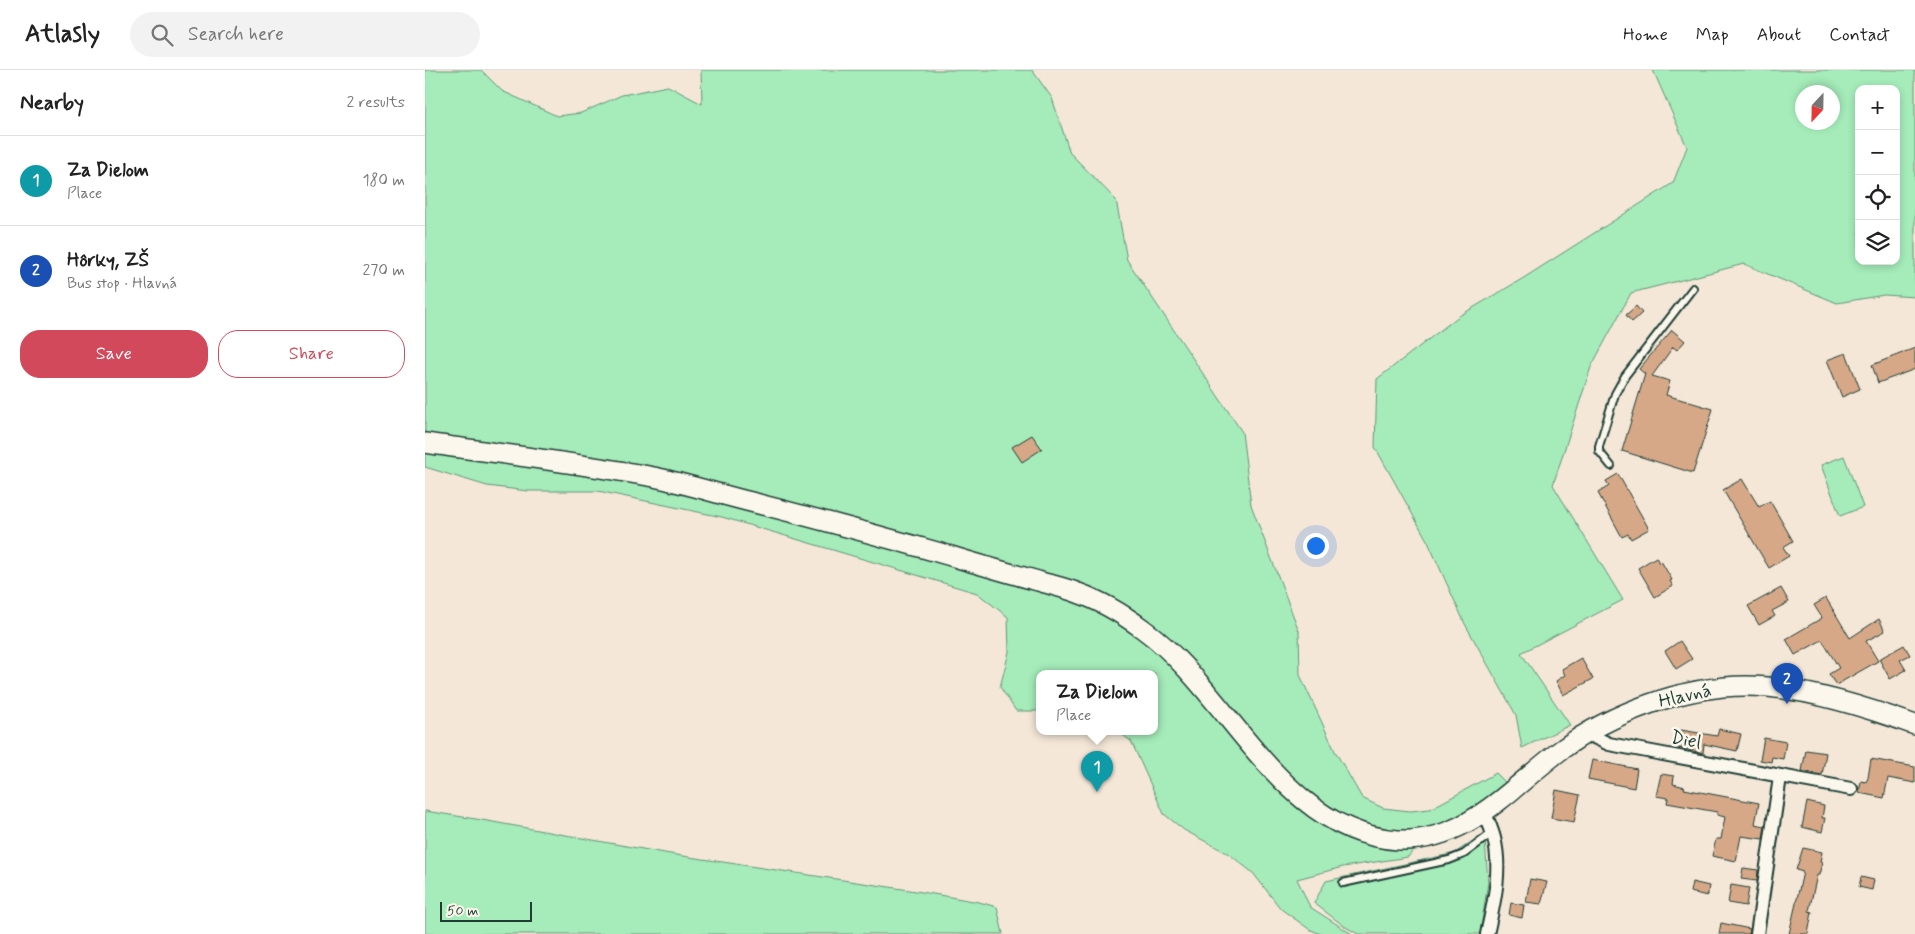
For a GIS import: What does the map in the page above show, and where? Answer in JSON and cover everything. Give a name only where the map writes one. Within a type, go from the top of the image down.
[{"type":"street","name":"Hlavná","points":[[425,443],[585,465],[659,478],[857,529],[1079,593],[1124,616],[1148,632],[1203,688],[1297,796],[1321,814],[1363,834],[1402,840],[1445,834],[1485,813],[1561,750],[1589,731],[1618,716],[1658,702],[1705,690],[1762,686],[1834,700],[1915,725]]},
{"type":"street","name":"Diel","points":[[1589,731],[1596,738],[1609,744],[1851,789]]},
{"type":"street","points":[[1757,934],[1780,777]]},
{"type":"street","points":[[1485,813],[1492,833],[1498,871],[1495,900],[1487,934]]},
{"type":"lane","points":[[1611,466],[1599,451],[1599,446],[1615,394],[1625,376],[1693,288]]},
{"type":"lane","points":[[1343,883],[1449,860],[1464,854],[1492,833]]},
{"type":"green space","points":[[425,70],[481,70],[502,91],[557,116],[581,113],[622,95],[668,86],[702,104],[701,70],[1032,70],[1052,98],[1070,153],[1116,200],[1127,260],[1242,432],[1251,505],[1299,631],[1300,675],[1335,751],[1362,798],[1383,808],[1410,811],[1430,809],[1496,773],[1509,786],[1427,833],[1408,857],[1343,867],[1297,879],[1310,907],[1352,934],[1320,934],[1309,929],[1281,909],[1253,873],[1229,854],[1184,830],[1164,814],[1131,741],[1123,735],[1158,735],[1158,670],[1036,670],[1036,711],[1016,711],[1000,687],[1009,652],[1008,617],[977,593],[722,517],[598,491],[528,491],[487,486],[425,467]]},
{"type":"green space","points":[[1653,70],[1915,70],[1915,297],[1884,295],[1837,303],[1744,264],[1631,293],[1591,367],[1553,485],[1623,600],[1521,653],[1570,725],[1522,748],[1516,715],[1465,624],[1428,542],[1375,447],[1377,379],[1459,316],[1522,279],[1673,183],[1687,147]]},
{"type":"green space","points":[[1844,456],[1863,507],[1840,516],[1821,465]]},
{"type":"green space","points":[[425,811],[676,855],[979,902],[997,907],[1003,934],[425,934]]},
{"type":"green space","points":[[1478,837],[1485,840],[1488,882],[1480,934],[1358,934],[1344,926],[1314,903],[1326,881],[1455,853]]},
{"type":"building","points":[[1636,306],[1642,313],[1632,322],[1626,315]]},
{"type":"building","points":[[1672,330],[1685,341],[1677,350],[1673,347],[1652,376],[1670,381],[1666,395],[1713,409],[1693,473],[1622,451],[1645,374],[1639,369]]},
{"type":"building","points":[[1915,348],[1915,369],[1878,383],[1872,365]]},
{"type":"building","points":[[1846,353],[1860,389],[1842,397],[1827,360]]},
{"type":"building","points":[[1032,435],[1042,449],[1022,462],[1012,447]]},
{"type":"building","points":[[1618,474],[1649,529],[1631,539],[1628,534],[1622,537],[1598,493],[1609,486],[1606,481]]},
{"type":"building","points":[[1742,479],[1759,507],[1770,501],[1793,541],[1783,547],[1789,556],[1769,568],[1723,490]]},
{"type":"building","points":[[1656,557],[1659,563],[1661,561],[1672,580],[1670,581],[1673,586],[1655,597],[1638,568]]},
{"type":"building","points":[[1781,588],[1789,602],[1772,611],[1775,616],[1759,625],[1748,606]]},
{"type":"building","points":[[1826,598],[1850,638],[1879,619],[1885,631],[1866,641],[1878,661],[1836,685],[1829,674],[1839,668],[1822,640],[1795,655],[1786,639],[1822,618],[1814,605]]},
{"type":"building","points":[[1680,641],[1692,659],[1676,669],[1665,651]]},
{"type":"building","points":[[1904,645],[1910,655],[1900,660],[1906,670],[1890,679],[1879,659]]},
{"type":"building","points":[[1581,658],[1593,679],[1563,695],[1556,681],[1565,675],[1562,669]]},
{"type":"building","points":[[1719,729],[1741,734],[1737,751],[1704,744],[1703,753],[1678,748],[1681,730],[1717,736]]},
{"type":"building","points":[[1764,738],[1786,742],[1783,759],[1772,757],[1771,762],[1760,760]]},
{"type":"building","points":[[1806,750],[1826,753],[1822,775],[1802,771]]},
{"type":"building","points":[[1871,759],[1915,767],[1915,783],[1888,778],[1884,798],[1859,793],[1861,781],[1866,782],[1868,778]]},
{"type":"building","points":[[1592,760],[1637,769],[1634,788],[1588,779]]},
{"type":"building","points":[[1661,774],[1674,776],[1673,784],[1685,787],[1684,789],[1759,803],[1755,824],[1765,826],[1763,839],[1741,836],[1736,861],[1712,856],[1716,839],[1721,839],[1725,817],[1717,815],[1717,812],[1667,803],[1668,798],[1656,796]]},
{"type":"building","points":[[1556,790],[1580,795],[1574,822],[1551,818]]},
{"type":"building","points":[[1807,802],[1824,806],[1822,818],[1825,818],[1822,832],[1802,827]]},
{"type":"building","points":[[1803,848],[1822,852],[1820,862],[1822,863],[1819,875],[1817,875],[1809,911],[1812,912],[1808,934],[1789,934],[1803,872],[1796,870]]},
{"type":"building","points":[[1743,868],[1758,870],[1757,881],[1741,879]]},
{"type":"building","points":[[1861,877],[1874,880],[1872,890],[1859,887]]},
{"type":"building","points":[[1530,879],[1547,882],[1541,904],[1526,902]]},
{"type":"building","points":[[1692,882],[1709,886],[1707,896],[1690,892]]},
{"type":"building","points":[[1731,885],[1749,888],[1746,906],[1728,903]]},
{"type":"building","points":[[1511,903],[1524,905],[1522,918],[1509,915]]},
{"type":"building","points":[[1721,923],[1750,929],[1749,934],[1719,934]]},
{"type":"place","name":"Hôrky, ZŠ","points":[[1787,704]]},
{"type":"place","name":"Za Dielom","points":[[1097,792]]}]
